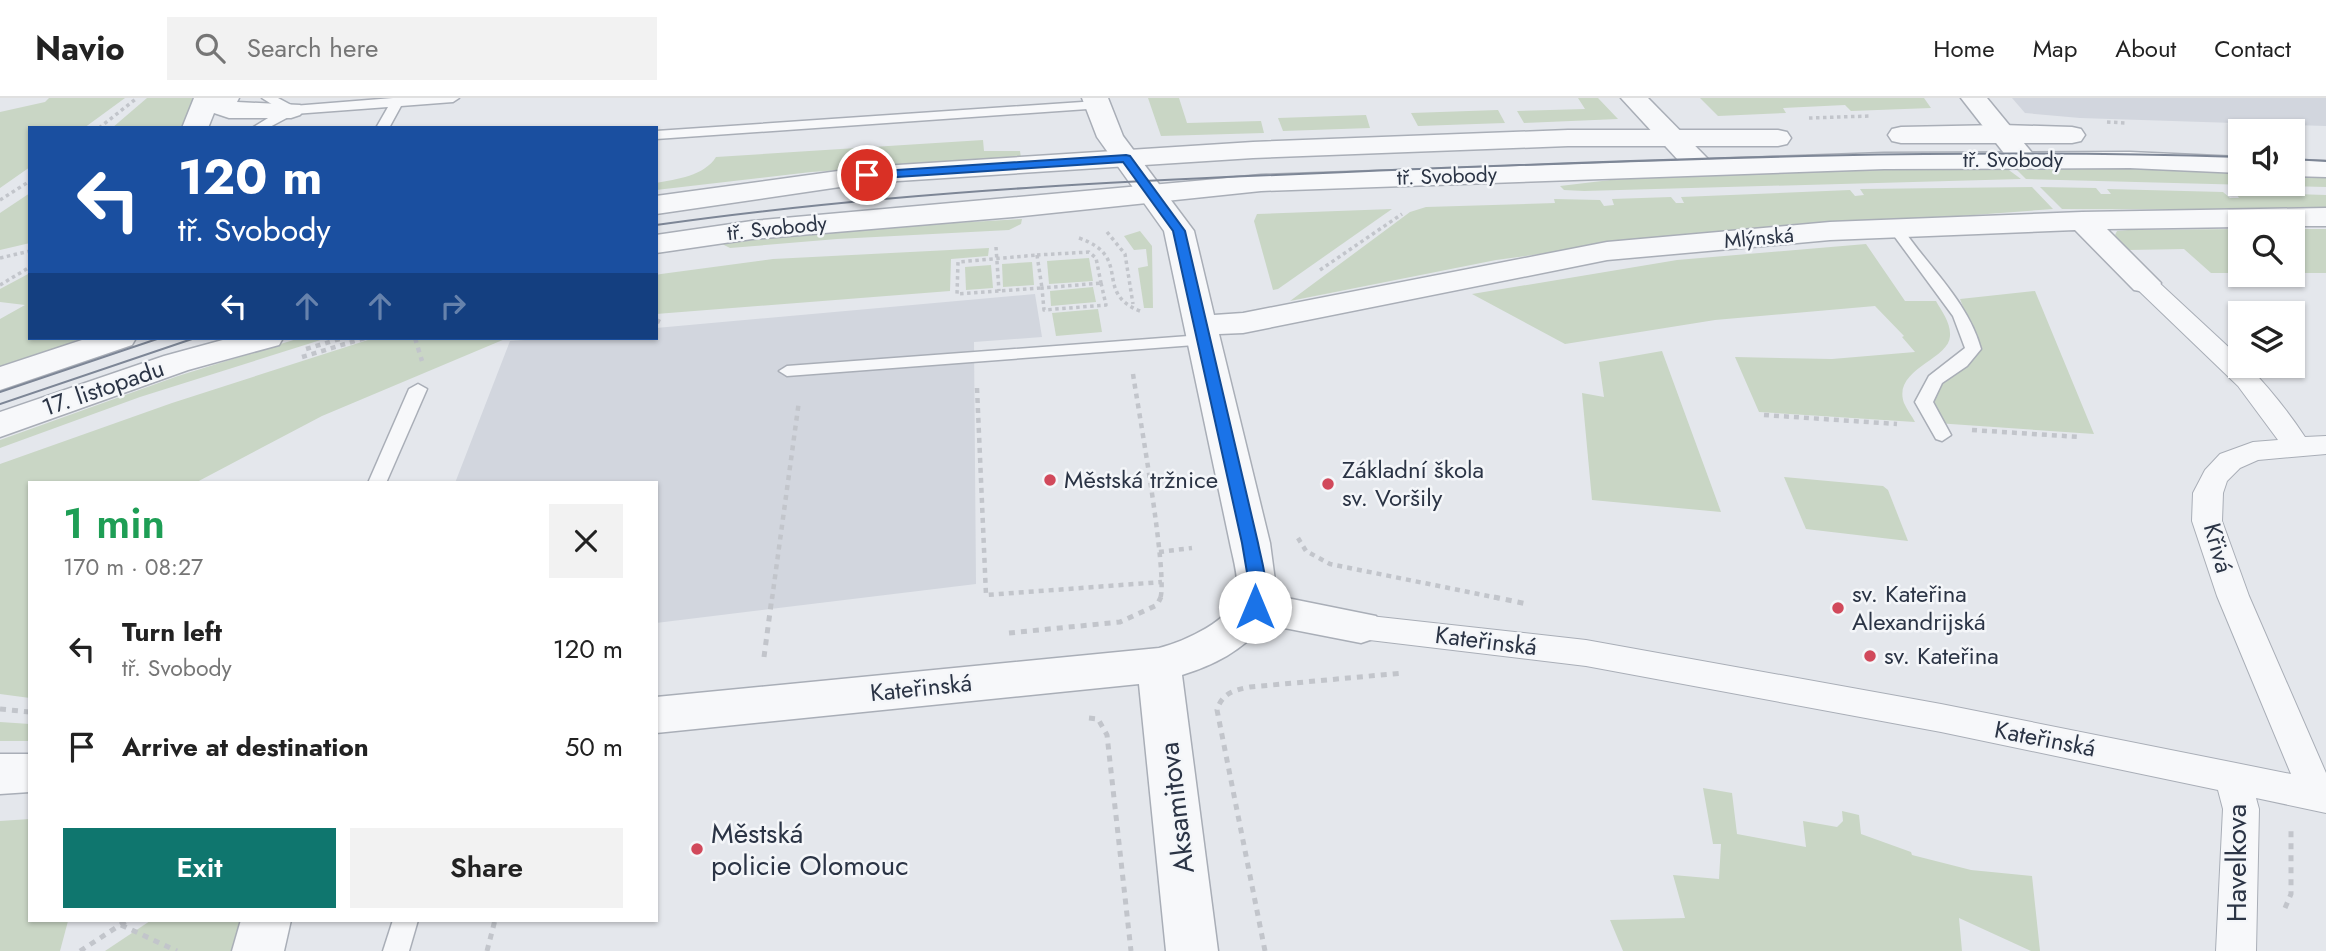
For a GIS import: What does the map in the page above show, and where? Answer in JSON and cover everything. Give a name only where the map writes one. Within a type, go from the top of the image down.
[{"type":"street","points":[[1634,98],[1700,167]]},
{"type":"street","points":[[1974,98],[2024,160]]},
{"type":"street","points":[[1096,102],[1110,137],[1179,231],[1250,543],[1258,590],[1255,607]]},
{"type":"street","points":[[244,113],[279,104]]},
{"type":"street","name":"tř. Svobody","points":[[1881,125],[2002,133],[2228,141]]},
{"type":"street","name":"tř. Svobody","points":[[658,195],[735,186],[1262,150],[1568,138],[1671,139],[1801,128]]},
{"type":"street","points":[[2305,144],[2326,145]]},
{"type":"street","name":"tř. Svobody","points":[[658,244],[806,224],[1154,195],[1261,183],[1700,167],[2024,160],[2130,160],[2228,164]]},
{"type":"street","points":[[2305,168],[2326,169]]},
{"type":"street","name":"tř. Svobody","points":[[658,205],[834,179]]},
{"type":"street","name":"Mlýnská","points":[[1201,332],[1607,251],[1830,232],[2082,221],[2326,217]]},
{"type":"street","points":[[2082,221],[2242,378],[2288,432],[2296,446]]},
{"type":"street","name":"17. listopadu","points":[[0,379],[92,344],[111,340]]},
{"type":"street","name":"17. listopadu","points":[[0,425],[206,346],[251,340]]},
{"type":"street","name":"Křivá","points":[[2321,795],[2233,596],[2207,521],[2208,493],[2215,477],[2230,461],[2253,451],[2326,445]]},
{"type":"street","name":"Kateřinská","points":[[658,715],[1159,665],[1195,656],[1217,645],[1239,627],[1255,607],[1361,626],[1586,653],[1941,718],[2321,795]]},
{"type":"street","name":"Aksamitova","points":[[1159,665],[1192,951]]},
{"type":"street","points":[[0,774],[28,773]]},
{"type":"street","name":"Havelkova","points":[[2232,776],[2241,809],[2236,951]]},
{"type":"street","points":[[258,951],[265,922]]},
{"type":"lane","points":[[279,104],[453,98]]},
{"type":"lane","points":[[383,126],[400,99]]},
{"type":"lane","points":[[658,135],[1096,102]]},
{"type":"lane","points":[[1896,229],[1970,332],[1973,349],[1961,362],[1935,380],[1924,402],[1942,435]]},
{"type":"lane","points":[[795,371],[1130,346],[1201,332]]},
{"type":"lane","points":[[378,481],[418,389]]},
{"type":"lane","points":[[396,951],[405,922]]},
{"type":"path","points":[[102,126],[137,98]]},
{"type":"path","points":[[1801,128],[1881,125]]},
{"type":"path","points":[[0,200],[28,182]]},
{"type":"path","points":[[1318,272],[1409,209]]},
{"type":"path","points":[[1105,228],[1125,254],[1133,304]]},
{"type":"path","points":[[1073,238],[1089,240],[1106,251],[1110,258],[1115,294],[1129,308]]},
{"type":"path","points":[[996,247],[999,291]]},
{"type":"path","points":[[0,258],[28,251]]},
{"type":"path","points":[[1037,255],[1042,288],[1044,310],[1106,305],[1096,258],[1089,252],[1037,255],[996,258],[958,262],[957,294],[1042,288],[1101,283]]},
{"type":"path","points":[[0,285],[28,268]]},
{"type":"path","points":[[997,634],[1120,622],[1157,605],[1163,592],[1159,552],[1130,346]]},
{"type":"path","points":[[764,657],[795,371]]},
{"type":"path","points":[[977,385],[986,595],[1162,582]]},
{"type":"path","points":[[1295,525],[1306,551],[1330,564],[1534,605]]},
{"type":"path","points":[[1159,552],[1192,548]]},
{"type":"path","points":[[750,658],[778,656]]},
{"type":"path","points":[[1265,951],[1217,710],[1221,698],[1226,693],[1250,687],[1415,671]]},
{"type":"path","points":[[0,709],[28,712]]},
{"type":"path","points":[[1077,720],[1098,719],[1108,735],[1131,951]]},
{"type":"path","points":[[80,951],[125,922]]},
{"type":"path","points":[[487,951],[494,922]]},
{"type":"path","points":[[121,925],[177,951]]},
{"type":"shaded area","points":[[2012,98],[2326,98],[2326,126],[2305,125],[2305,119],[2228,119],[2228,123],[2080,118],[2025,113]]},
{"type":"shaded area","points":[[1035,294],[1042,337],[974,342],[976,584],[658,623],[658,481],[456,481],[510,341],[658,340],[658,328]]},
{"type":"green space","points":[[49,98],[125,98],[87,126],[28,126],[28,168],[0,188],[0,112],[45,102]]},
{"type":"green space","points":[[147,98],[192,98],[194,104],[187,126],[114,126]]},
{"type":"green space","points":[[1148,98],[1179,98],[1187,123],[1261,121],[1264,133],[1161,136]]},
{"type":"green space","points":[[1578,98],[1598,98],[1618,119],[1524,123],[1517,111],[1585,109]]},
{"type":"green space","points":[[1700,98],[1924,98],[1931,108],[1851,111],[1845,105],[1783,108],[1786,113],[1718,116]]},
{"type":"green space","points":[[1498,110],[1505,123],[1418,126],[1411,113]]},
{"type":"green space","points":[[1366,115],[1370,128],[1283,131],[1278,118]]},
{"type":"green space","points":[[983,140],[984,151],[1020,151],[1021,158],[811,172],[658,190],[658,183],[697,173],[716,157]]},
{"type":"green space","points":[[2002,165],[2021,179],[1584,191],[1564,190],[1560,186],[1644,176]]},
{"type":"green space","points":[[2013,166],[2228,171],[2228,184],[2026,179]]},
{"type":"green space","points":[[2305,173],[2326,174],[2326,187],[2305,186]]},
{"type":"green space","points":[[2032,187],[2053,209],[1642,240],[1496,260],[1290,301],[1410,212],[1426,207],[1555,203],[1554,199],[1600,200],[1604,206],[1614,205],[1612,199],[1671,197],[1676,203],[1684,203],[1681,197],[1850,190],[1855,196],[1864,195],[1860,189]]},
{"type":"green space","points":[[2040,187],[2096,188],[2101,194],[2111,194],[2107,189],[2223,192],[2230,198],[2326,195],[2326,210],[2062,209]]},
{"type":"green space","points":[[28,194],[28,243],[0,250],[0,213]]},
{"type":"green space","points":[[1392,209],[1273,290],[1254,221],[1257,214]]},
{"type":"green space","points":[[1022,219],[1021,224],[1009,230],[730,248],[720,243],[831,230]]},
{"type":"green space","points":[[2228,229],[2228,273],[2211,273],[2184,249],[2128,250],[2115,235],[2117,231]]},
{"type":"green space","points":[[2305,229],[2326,229],[2326,273],[2305,273]]},
{"type":"green space","points":[[1140,231],[1152,246],[1153,308],[1144,308],[1138,268],[1148,266],[1146,249],[1134,250],[1124,236]]},
{"type":"green space","points":[[1866,244],[1905,301],[1936,301],[1949,327],[1947,344],[1941,352],[1913,373],[1902,391],[1904,403],[1915,422],[1759,412],[1735,357],[1832,359],[1915,352],[1902,337],[1904,336],[1875,306],[1715,320],[1565,344],[1472,294],[1677,260]]},
{"type":"green space","points":[[989,248],[988,256],[951,259],[950,291],[658,314],[658,275],[773,259]]},
{"type":"green space","points":[[1089,258],[1093,281],[1049,284],[1047,261]]},
{"type":"green space","points":[[1032,262],[1034,285],[1003,287],[1002,264]]},
{"type":"green space","points":[[991,265],[993,288],[966,290],[965,267]]},
{"type":"green space","points":[[28,274],[28,340],[77,340],[0,371],[0,319],[25,305],[0,302],[0,289]]},
{"type":"green space","points":[[1093,287],[1096,302],[1051,306],[1050,291]]},
{"type":"green space","points":[[2035,291],[2094,434],[1936,423],[1930,388],[1967,358],[1974,335],[1960,299]]},
{"type":"green space","points":[[1098,309],[1102,332],[1056,336],[1052,313]]},
{"type":"green space","points":[[294,340],[321,340],[140,397],[0,448],[0,440],[178,376]]},
{"type":"green space","points":[[368,340],[503,340],[322,416],[199,481],[28,481],[28,698],[0,694],[0,464],[172,403]]},
{"type":"green space","points":[[1662,351],[1721,512],[1592,500],[1582,393],[1604,397],[1599,362]]},
{"type":"green space","points":[[1784,477],[1883,486],[1888,490],[1908,541],[1806,529]]},
{"type":"green space","points":[[0,722],[28,724],[28,741],[0,741]]},
{"type":"green space","points":[[1703,788],[1732,793],[1737,834],[1806,847],[1803,821],[1837,827],[1843,821],[1842,811],[1859,815],[1861,834],[1911,852],[1912,855],[1971,870],[2032,876],[2040,951],[2031,951],[1959,918],[1962,951],[1623,951],[1610,920],[1685,918],[1673,875],[1719,879],[1721,844],[1713,844]]},
{"type":"green space","points":[[28,819],[28,922],[68,922],[60,951],[0,951],[0,821]]},
{"type":"green space","points":[[148,922],[242,922],[235,951],[105,951]]},
{"type":"tram line","points":[[658,225],[846,202],[941,194],[1323,173],[1624,161],[1932,154],[2228,157]]},
{"type":"tram line","points":[[2305,160],[2326,161]]},
{"type":"tram line","points":[[0,392],[154,340]]},
{"type":"tram line","points":[[0,404],[189,340]]},
{"type":"place","name":"Městská tržnice","points":[[1050,480]]},
{"type":"place","name":"Základní škola sv. Voršily","points":[[1328,484]]},
{"type":"place","name":"sv. Kateřina Alexandrijská","points":[[1838,608]]},
{"type":"place","name":"sv. Kateřina","points":[[1870,656]]},
{"type":"place","name":"Městská policie Olomouc","points":[[697,849]]},
{"type":"route","points":[[867,175],[1126,158],[1179,231],[1250,543],[1258,590],[1255,607]]}]
